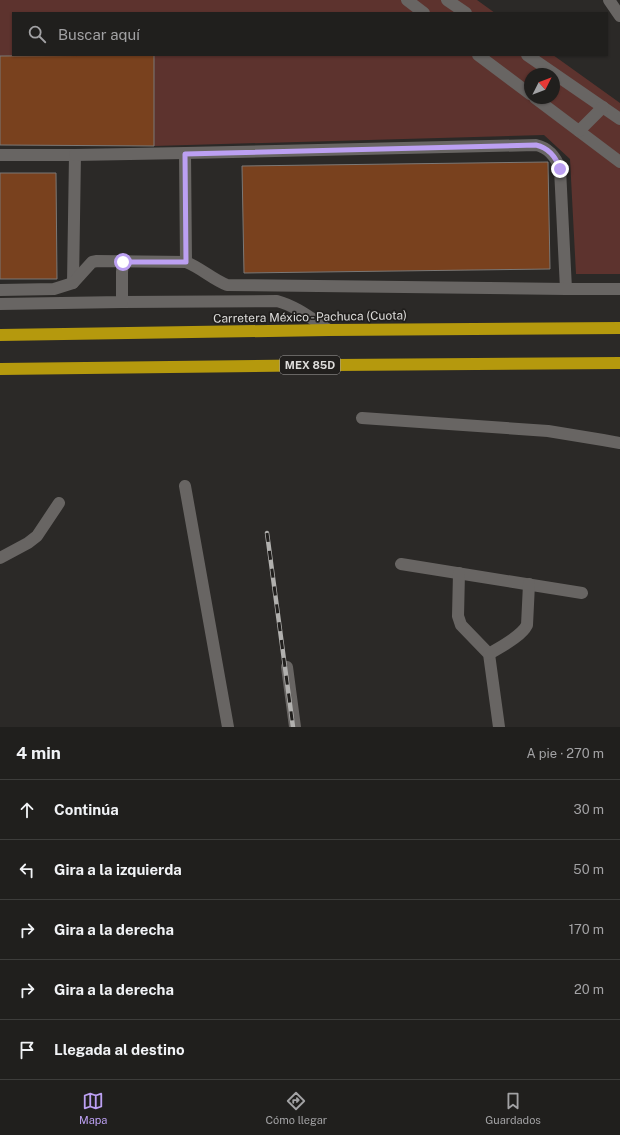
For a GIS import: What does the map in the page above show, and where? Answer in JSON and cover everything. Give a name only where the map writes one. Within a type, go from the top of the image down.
[{"type":"highway","name":"Carretera México - Pachuca (Cuota)","points":[[0,335],[329,330],[620,328]]},
{"type":"highway","name":"MEX 85D","points":[[0,369],[336,364],[620,363]]},
{"type":"street","points":[[407,0],[423,12]]},
{"type":"street","points":[[447,0],[465,12]]},
{"type":"street","points":[[609,0],[620,16]]},
{"type":"street","points":[[479,56],[524,90]]},
{"type":"street","points":[[528,56],[620,119]]},
{"type":"street","points":[[543,104],[620,162]]},
{"type":"street","points":[[579,131],[603,107]]},
{"type":"street","points":[[0,155],[185,154],[543,146],[558,161],[560,169],[566,289]]},
{"type":"street","points":[[72,283],[75,154]]},
{"type":"street","points":[[185,154],[186,262]]},
{"type":"street","points":[[0,290],[54,289],[72,283],[92,262],[96,261],[186,262],[197,266],[218,281],[227,285],[620,289]]},
{"type":"street","points":[[122,302],[123,262]]},
{"type":"street","points":[[0,304],[277,300],[293,306],[329,330]]},
{"type":"street","points":[[362,418],[548,431],[620,444]]},
{"type":"street","points":[[185,486],[228,727]]},
{"type":"street","points":[[0,558],[28,543],[37,536],[59,503]]},
{"type":"street","points":[[401,564],[582,593]]},
{"type":"street","points":[[459,573],[459,620],[461,625],[489,654],[499,727]]},
{"type":"street","points":[[489,654],[525,630],[527,625],[529,584]]},
{"type":"street","points":[[287,667],[295,727]]},
{"type":"shaded area","points":[[0,0],[477,0],[494,12],[12,12],[12,56],[0,56]]},
{"type":"shaded area","points":[[154,56],[554,56],[620,103],[620,274],[576,274],[570,159],[544,135],[154,146]]},
{"type":"building","points":[[0,56],[154,56],[154,146],[0,145]]},
{"type":"building","points":[[548,162],[550,269],[244,273],[242,166]]},
{"type":"building","points":[[0,173],[56,173],[57,279],[0,279]]},
{"type":"railway","points":[[267,533],[293,727]]},
{"type":"route","points":[[123,262],[186,262],[185,154],[536,145],[543,146],[548,150],[558,161],[560,169]]}]
